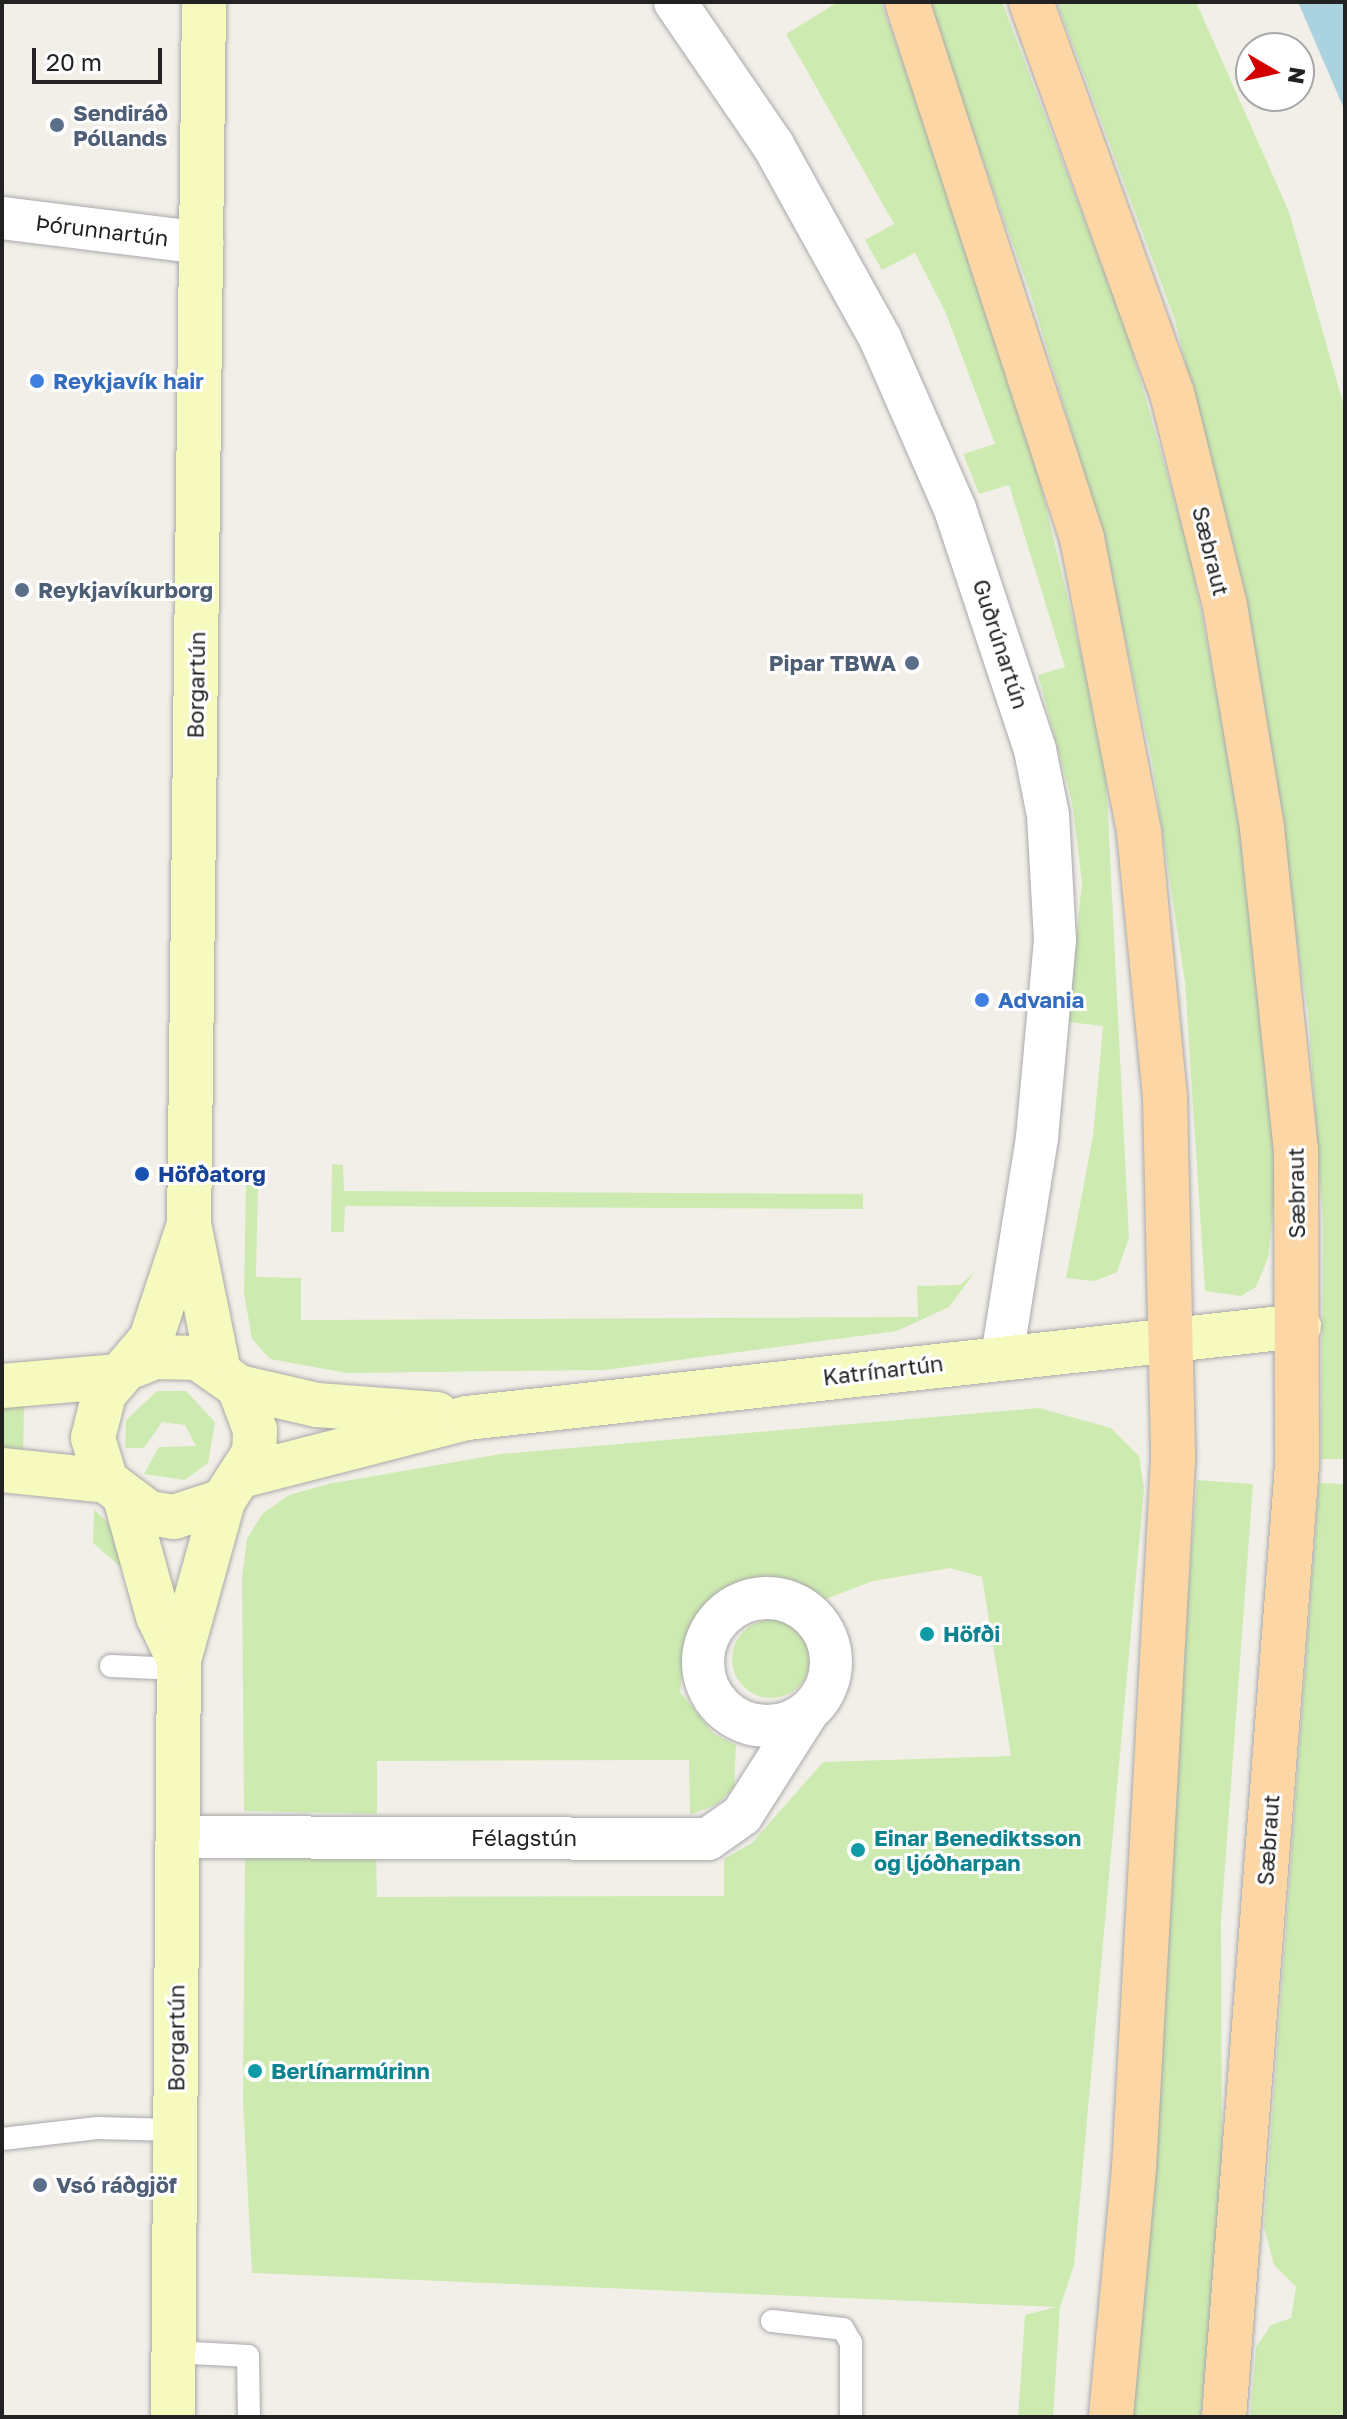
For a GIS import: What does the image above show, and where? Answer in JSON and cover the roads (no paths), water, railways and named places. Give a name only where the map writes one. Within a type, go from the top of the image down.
[{"type":"main road","points":[[907,2],[1082,538],[1110,660],[1139,832],[1164,1083],[1171,1337],[1170,1523],[1134,2168],[1111,2417]]},
{"type":"main road","name":"Sæbraut","points":[[1031,2],[1172,393],[1225,606],[1281,982],[1296,1150],[1299,1326],[1297,1465],[1224,2417]]},
{"type":"street","name":"Borgartún","points":[[173,2417],[179,1664],[255,1430],[228,1377],[189,1224],[204,2]]},
{"type":"street","name":"Guðrúnartún","points":[[675,2],[773,145],[880,338],[955,509],[1035,750],[1050,829],[1055,940],[1037,1138],[1002,1356]]},
{"type":"street","name":"Þórunnartún","points":[[2,218],[202,243]]},
{"type":"street","name":"Borgartún","points":[[179,1664],[158,1616],[116,1491],[93,1438],[104,1394],[127,1370],[162,1312],[189,1224]]},
{"type":"street","name":"Katrínartún","points":[[234,1488],[467,1418],[1171,1337],[1299,1326]]},
{"type":"street","points":[[2,1386],[127,1370],[177,1355],[228,1377]]},
{"type":"street","name":"Katrínartún","points":[[228,1377],[317,1405],[467,1418]]},
{"type":"street","points":[[2,1470],[116,1491],[174,1517],[234,1488]]},
{"type":"street","name":"Félagstún","points":[[178,1837],[708,1839],[742,1815],[807,1713]]},
{"type":"lane","points":[[111,1666],[179,1664]]},
{"type":"lane","points":[[2,2139],[97,2128],[176,2130]]},
{"type":"lane","points":[[772,2321],[843,2329],[851,2343],[851,2417]]},
{"type":"lane","points":[[174,2352],[248,2356],[249,2417]]},
{"type":"water","points":[[1298,2],[1345,2],[1345,111],[1315,41],[1315,32],[1311,32]]},
{"type":"place","name":"Sendiráð Póllands","points":[[57,125]]},
{"type":"place","name":"Reykjavík hair","points":[[37,381]]},
{"type":"place","name":"Reykjavíkurborg","points":[[22,590]]},
{"type":"place","name":"Pipar TBWA","points":[[912,663]]},
{"type":"place","name":"Advania","points":[[982,1000]]},
{"type":"place","name":"Höfðatorg","points":[[142,1174]]},
{"type":"place","name":"Höfði","points":[[927,1634]]},
{"type":"place","name":"Einar Benediktsson og ljóðharpan","points":[[858,1850]]},
{"type":"place","name":"Berlínarmúrinn","points":[[255,2071]]},
{"type":"place","name":"Vsó ráðgjöf","points":[[40,2185]]}]
